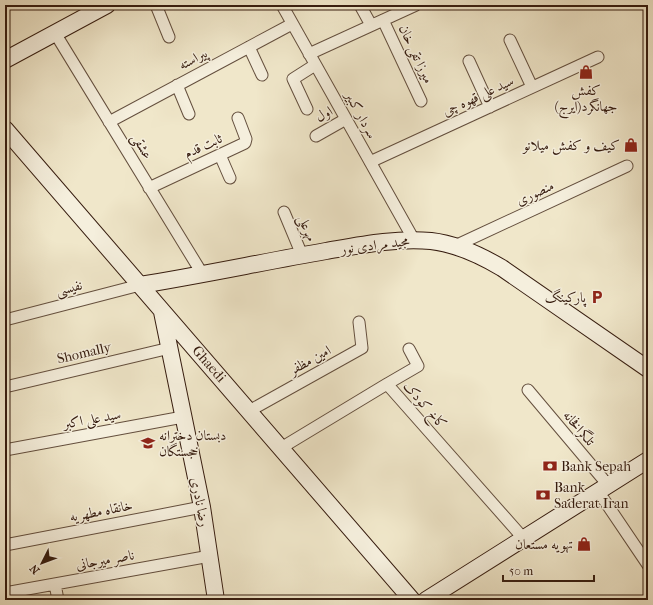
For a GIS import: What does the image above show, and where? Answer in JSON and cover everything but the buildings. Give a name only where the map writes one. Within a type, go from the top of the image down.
[{"type":"street","points":[[5,60],[55,33],[86,10],[107,5]]},
{"type":"street","points":[[156,5],[169,37]]},
{"type":"street","name":"سردار کبیر","points":[[282,5],[414,240]]},
{"type":"street","points":[[360,5],[371,25]]},
{"type":"street","points":[[309,54],[416,5]]},
{"type":"street","name":"میرزا تقی خان","points":[[383,20],[421,101]]},
{"type":"street","name":"پیراسته","points":[[109,122],[292,24]]},
{"type":"street","name":"عشقی","points":[[55,33],[203,275]]},
{"type":"street","points":[[510,40],[532,87]]},
{"type":"street","points":[[249,47],[262,75]]},
{"type":"street","name":"سید علی قهوه چی","points":[[370,162],[598,57]]},
{"type":"street","points":[[469,61],[490,107]]},
{"type":"street","points":[[307,109],[294,79],[315,65]]},
{"type":"street","points":[[177,85],[189,114]]},
{"type":"street","name":"ثابت قدم","points":[[149,188],[245,143],[246,139],[238,118]]},
{"type":"street","name":"اول","points":[[316,136],[346,119]]},
{"type":"street","name":"Ghaedi","points":[[5,129],[412,600]]},
{"type":"street","points":[[220,154],[230,178]]},
{"type":"street","name":"منصوری","points":[[455,246],[627,166]]},
{"type":"street","name":"مهرعلی","points":[[284,212],[302,255]]},
{"type":"street","name":"مجید مرادی نور","points":[[140,285],[203,275],[302,255],[378,242],[414,240],[433,241],[455,246],[479,255],[502,268],[648,369]]},
{"type":"street","name":"نفیسی","points":[[5,320],[140,285]]},
{"type":"street","name":"رضا نادری","points":[[162,310],[202,507],[216,600]]},
{"type":"street","name":"امین مظفر","points":[[249,411],[362,348],[359,322]]},
{"type":"street","name":"Shomally","points":[[5,387],[170,348]]},
{"type":"street","points":[[387,384],[418,366],[409,349]]},
{"type":"street","name":"کاخ کودک","points":[[280,448],[387,384],[524,538]]},
{"type":"street","name":"تلگرافخانه","points":[[528,390],[603,488],[648,565]]},
{"type":"street","name":"سید علی اکبر","points":[[5,450],[184,417]]},
{"type":"street","points":[[426,600],[648,460]]},
{"type":"street","name":"خانقاه مطهریه","points":[[5,544],[202,507]]},
{"type":"street","name":"ناصر میرجانی","points":[[5,594],[210,556]]},
{"type":"street","points":[[55,584],[58,600]]},
{"type":"place","name":"کفش جهانگرد(ایرج)","points":[[586,72]]},
{"type":"place","name":"کیف و کفش میلانو","points":[[631,145]]},
{"type":"place","name":"پارکینگ","points":[[597,297]]},
{"type":"place","name":"دبستان دخترانه خجستگان","points":[[148,443]]},
{"type":"place","name":"Bank Sepah","points":[[550,466]]},
{"type":"place","name":"Bank Saderat Iran","points":[[543,495]]},
{"type":"place","name":"تهویه مستعان","points":[[584,544]]}]
